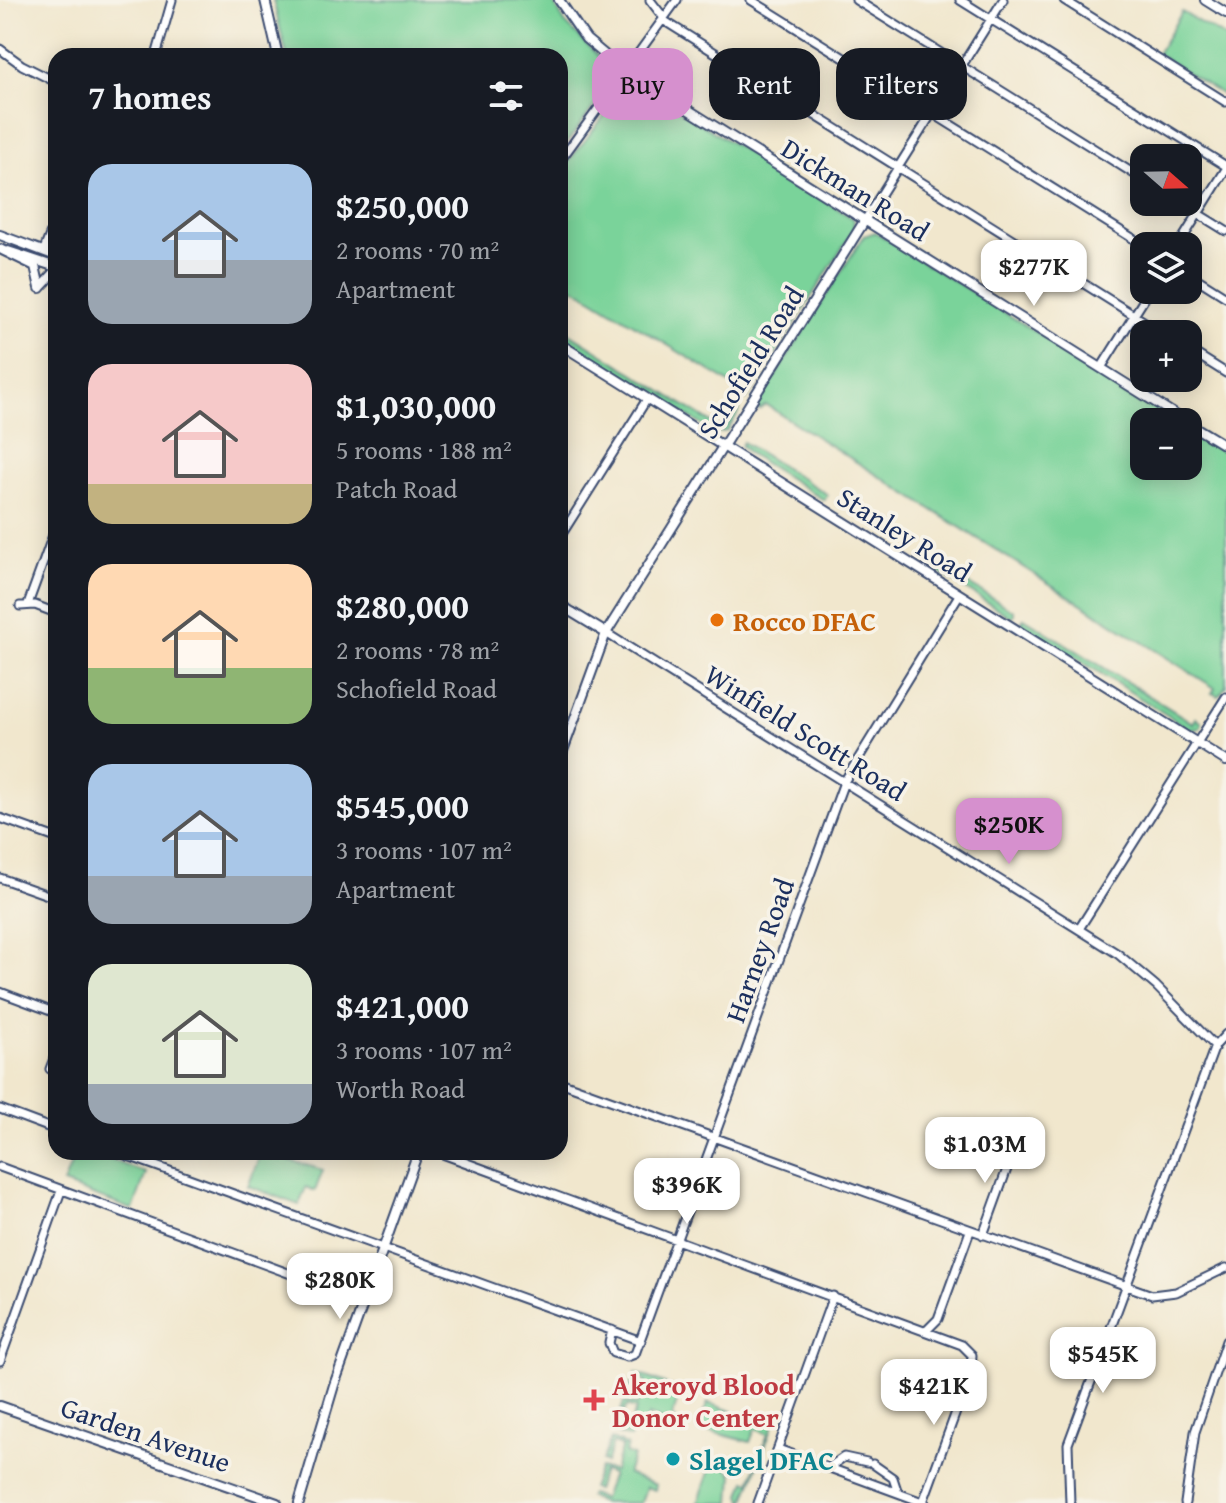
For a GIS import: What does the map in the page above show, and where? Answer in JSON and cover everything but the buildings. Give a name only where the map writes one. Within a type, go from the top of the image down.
[{"type":"street","points":[[158,48],[172,0]]},
{"type":"street","points":[[265,0],[276,48]]},
{"type":"street","name":"Dickman Road","points":[[559,0],[586,39],[598,48]]},
{"type":"street","points":[[650,0],[664,19],[1143,320]]},
{"type":"street","points":[[643,48],[677,0]]},
{"type":"street","points":[[751,0],[836,53]]},
{"type":"street","points":[[856,0],[932,48]]},
{"type":"street","points":[[960,0],[1226,167],[1202,207]]},
{"type":"street","name":"Schofield Road","points":[[967,57],[1003,0]]},
{"type":"street","points":[[1064,0],[1226,102]]},
{"type":"street","points":[[1205,0],[1226,13]]},
{"type":"street","points":[[0,49],[48,78]]},
{"type":"street","points":[[967,70],[1130,171]]},
{"type":"street","name":"Dickman Road","points":[[693,112],[1165,408]]},
{"type":"street","points":[[568,150],[592,118]]},
{"type":"street","name":"Schofield Road","points":[[568,737],[606,633],[927,120]]},
{"type":"street","points":[[943,120],[1130,237]]},
{"type":"street","points":[[1201,216],[1226,231]]},
{"type":"street","points":[[0,235],[48,253]]},
{"type":"street","points":[[44,251],[48,241]]},
{"type":"street","points":[[0,248],[35,266],[40,288],[48,278]]},
{"type":"street","points":[[0,248],[48,266]]},
{"type":"street","points":[[1202,282],[1226,297]]},
{"type":"street","points":[[1101,368],[1142,304]]},
{"type":"street","name":"Stanley Road","points":[[568,349],[1226,761]]},
{"type":"street","points":[[1202,358],[1226,373]]},
{"type":"street","points":[[568,524],[647,399]]},
{"type":"street","name":"Dickman Road","points":[[1202,431],[1226,446]]},
{"type":"street","points":[[48,546],[24,605],[48,611]]},
{"type":"street","name":"Harney Road","points":[[641,1341],[844,782],[959,595]]},
{"type":"street","name":"Winfield Scott Road","points":[[568,610],[1079,929],[1136,968],[1215,1046]]},
{"type":"street","points":[[1079,929],[1226,697]]},
{"type":"street","points":[[0,818],[48,835]]},
{"type":"street","points":[[0,878],[48,895]]},
{"type":"street","points":[[0,992],[48,1010]]},
{"type":"street","points":[[1070,1503],[1068,1444],[1215,1046],[1226,1034]]},
{"type":"street","points":[[568,1085],[1126,1286],[1162,1296],[1224,1270],[1226,1282]]},
{"type":"street","points":[[0,1109],[48,1127]]},
{"type":"street","points":[[983,1235],[1016,1144]]},
{"type":"street","points":[[138,1160],[612,1330],[641,1341],[635,1354],[621,1356],[610,1348],[612,1330]]},
{"type":"street","points":[[149,1164],[150,1160]]},
{"type":"street","points":[[299,1503],[364,1301],[415,1160]]},
{"type":"street","points":[[459,1160],[833,1296],[968,1349],[973,1363],[971,1371],[924,1503],[778,1449]]},
{"type":"street","points":[[0,1167],[364,1301]]},
{"type":"street","points":[[0,1361],[61,1191]]},
{"type":"street","points":[[926,1331],[938,1319],[970,1231]]},
{"type":"street","points":[[758,1503],[833,1296]]},
{"type":"street","points":[[1185,1503],[1195,1432],[1226,1341]]},
{"type":"street","name":"Garden Avenue","points":[[0,1406],[277,1503]]},
{"type":"street","points":[[828,1468],[844,1457],[870,1463],[893,1478],[898,1493]]},
{"type":"green space","points":[[273,0],[552,0],[565,23],[592,50],[592,109],[568,141],[568,48],[285,48]]},
{"type":"green space","points":[[1182,12],[1226,38],[1226,97],[1157,54]]},
{"type":"green space","points":[[693,119],[854,219],[853,231],[746,400],[739,397],[741,390],[568,284],[568,162],[601,120]]},
{"type":"green space","points":[[875,232],[1158,408],[1130,408],[1130,480],[1202,480],[1202,435],[1226,450],[1226,686],[1219,696],[1212,693],[1215,688],[766,405],[759,410],[757,405],[864,236]]},
{"type":"green space","points":[[568,332],[720,428],[727,425],[738,407],[740,410],[727,431],[715,433],[568,341]]},
{"type":"green space","points":[[743,442],[828,495],[824,500],[750,454],[741,446]]},
{"type":"green space","points":[[935,564],[1014,611],[1014,615],[1011,617],[934,569]]},
{"type":"green space","points":[[1024,618],[1193,723],[1196,718],[1202,723],[1200,728],[1191,730],[1021,624]]},
{"type":"green space","points":[[73,1160],[111,1160],[146,1173],[133,1210],[63,1184]]},
{"type":"green space","points":[[258,1160],[289,1160],[323,1170],[315,1191],[306,1187],[299,1205],[248,1186]]},
{"type":"green space","points":[[636,1373],[681,1390],[672,1418],[680,1422],[678,1427],[649,1415],[642,1433],[633,1430],[630,1438],[614,1433],[615,1429],[627,1433],[636,1409],[627,1406],[616,1425],[624,1402],[637,1405],[646,1381],[637,1378],[629,1397],[626,1395]]},
{"type":"green space","points":[[708,1403],[773,1425],[744,1503],[741,1495],[746,1481],[750,1482],[768,1434],[755,1429],[750,1442],[697,1428]]},
{"type":"green space","points":[[611,1439],[627,1445],[625,1453],[633,1456],[627,1474],[656,1485],[655,1490],[646,1487],[641,1503],[603,1503],[589,1497],[591,1494],[603,1499],[612,1474],[603,1471],[596,1490],[592,1488],[600,1468],[614,1471],[622,1446],[613,1443],[606,1463],[602,1461]]},
{"type":"green space","points":[[713,1462],[726,1467],[733,1474],[731,1503],[698,1503]]},
{"type":"place","name":"Rocco DFAC","points":[[717,620]]},
{"type":"place","name":"Akeroyd Blood Donor Center","points":[[594,1400]]},
{"type":"place","name":"Slagel DFAC","points":[[673,1459]]}]
